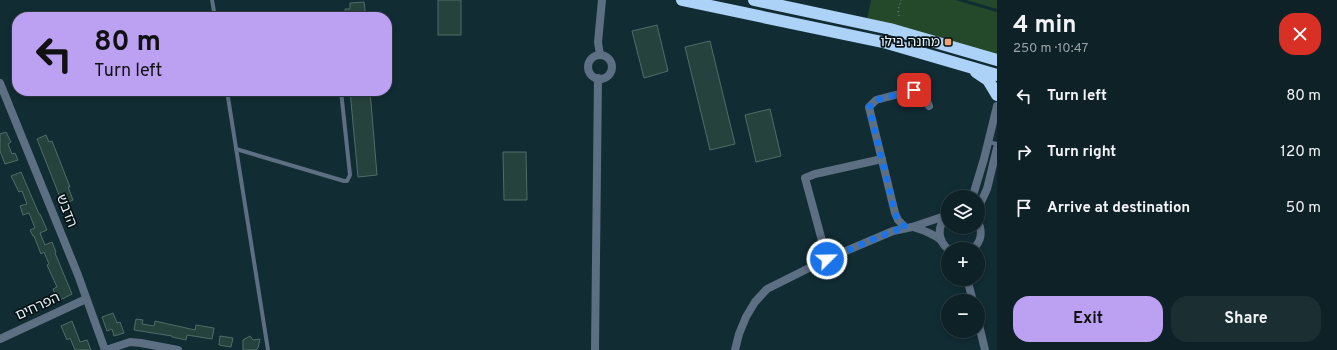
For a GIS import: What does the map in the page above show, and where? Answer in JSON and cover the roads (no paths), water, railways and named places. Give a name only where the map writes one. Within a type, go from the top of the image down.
[{"type":"highway","points":[[682,0],[881,42],[997,75]]},
{"type":"highway","points":[[754,0],[890,29],[997,60]]},
{"type":"highway","points":[[962,65],[984,76],[997,95]]},
{"type":"street","points":[[600,55],[598,42],[602,0]]},
{"type":"street","points":[[600,55],[607,58],[612,68],[608,75],[598,78],[591,75],[588,64],[593,57],[600,55]]},
{"type":"street","points":[[596,350],[598,78]]},
{"type":"street","name":"הדבש","points":[[0,83],[52,210],[106,350]]},
{"type":"street","points":[[929,106],[924,94],[914,90],[876,100],[869,107],[898,220],[909,228],[925,230],[941,240]]},
{"type":"street","points":[[975,190],[997,106]]},
{"type":"street","points":[[985,193],[997,148]]},
{"type":"street","points":[[827,259],[805,178],[815,174],[882,159]]},
{"type":"street","points":[[735,350],[739,334],[746,317],[755,302],[767,289],[827,259],[893,231],[909,228],[941,218]]},
{"type":"street","points":[[941,226],[939,232],[941,240]]},
{"type":"street","points":[[970,286],[971,290]]},
{"type":"street","points":[[971,286],[972,294]]},
{"type":"street","name":"הפרחים","points":[[0,339],[86,299]]},
{"type":"street","points":[[982,338],[985,350]]},
{"type":"street","points":[[106,350],[130,342],[178,350]]},
{"type":"lane","points":[[212,0],[214,12]]},
{"type":"lane","points":[[228,96],[268,350]]},
{"type":"lane","points":[[236,149],[347,181],[350,175],[342,96]]},
{"type":"lane","points":[[988,142],[997,144]]},
{"type":"place","name":"מחנה בילו","points":[[948,42]]}]
